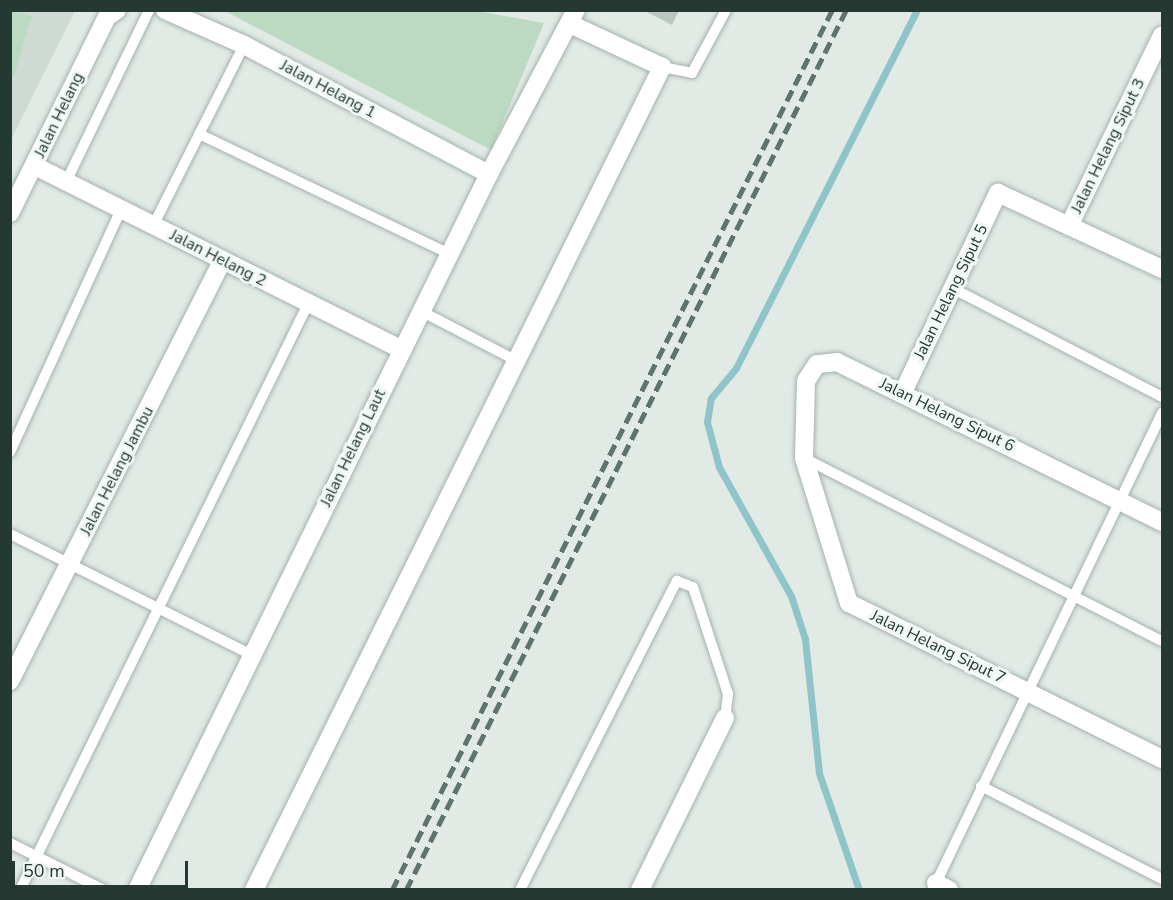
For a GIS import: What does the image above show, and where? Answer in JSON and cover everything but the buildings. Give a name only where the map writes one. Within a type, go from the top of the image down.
[{"type":"street","name":"Jalan Helang 1","points":[[165,10],[244,45],[489,174]]},
{"type":"street","name":"Jalan Helang","points":[[10,213],[112,14]]},
{"type":"street","points":[[254,890],[519,362],[662,67],[573,17]]},
{"type":"street","name":"Jalan Helang Laut","points":[[136,890],[489,174],[573,17]]},
{"type":"street","name":"Jalan Helang Siput 3","points":[[1069,226],[1162,34]]},
{"type":"street","name":"Jalan Helang 2","points":[[34,166],[402,350]]},
{"type":"street","name":"Jalan Helang Siput 5","points":[[903,392],[954,289],[998,192],[1069,226]]},
{"type":"street","points":[[1069,226],[1162,269]]},
{"type":"street","name":"Jalan Helang Jambu","points":[[10,681],[222,261]]},
{"type":"street","name":"Jalan Helang Siput 6","points":[[804,458],[806,381],[817,364],[837,362],[903,392],[1162,522]]},
{"type":"street","name":"Jalan Helang Siput 7","points":[[804,458],[849,603],[1162,759]]},
{"type":"street","points":[[640,890],[725,718]]},
{"type":"lane","points":[[66,182],[149,10]]},
{"type":"lane","points":[[662,67],[692,73],[726,10]]},
{"type":"lane","points":[[153,226],[244,45]]},
{"type":"lane","points":[[199,134],[449,254]]},
{"type":"lane","points":[[10,452],[121,210]]},
{"type":"lane","points":[[954,289],[1162,397]]},
{"type":"lane","points":[[20,890],[156,607],[308,304]]},
{"type":"lane","points":[[421,311],[519,362]]},
{"type":"lane","points":[[943,886],[981,786],[1076,597],[1162,413]]},
{"type":"lane","points":[[804,458],[1162,641]]},
{"type":"lane","points":[[10,534],[252,655]]},
{"type":"lane","points":[[520,890],[677,581],[693,587],[728,694],[725,718]]},
{"type":"lane","points":[[981,786],[1162,879]]},
{"type":"lane","points":[[10,843],[104,890]]},
{"type":"shaded area","points":[[11,11],[75,11],[11,140]]},
{"type":"green space","points":[[471,10],[544,23],[491,150],[225,11]]},
{"type":"green space","points":[[10,11],[32,16],[14,76],[10,75]]},
{"type":"waterway","points":[[859,890],[819,773],[805,639],[791,596],[719,467],[707,422],[711,398],[736,368],[917,10]]},
{"type":"railway","points":[[392,890],[832,10]]},
{"type":"railway","points":[[406,890],[846,10]]}]
